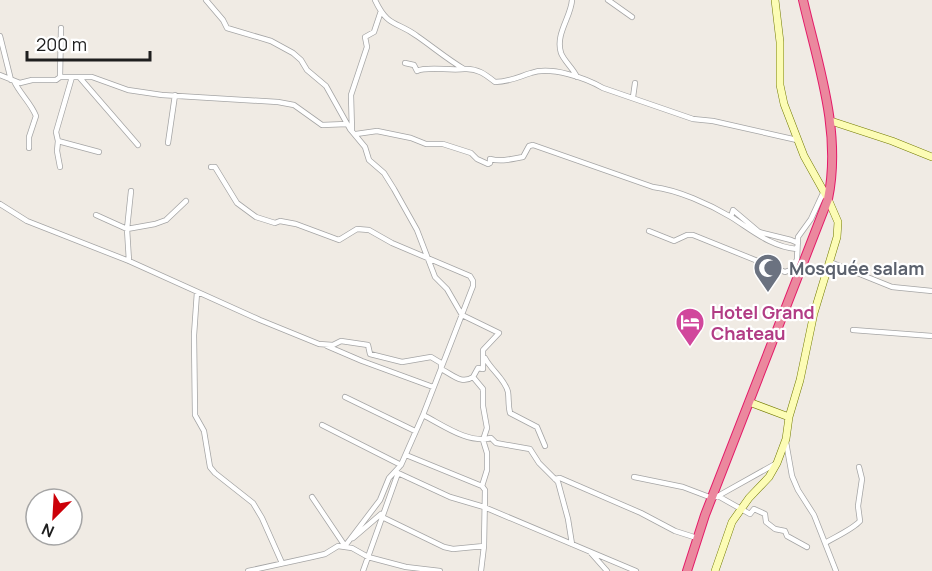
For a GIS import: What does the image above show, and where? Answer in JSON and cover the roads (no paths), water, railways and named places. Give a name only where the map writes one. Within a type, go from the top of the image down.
[{"type":"highway","points":[[687,571],[826,195],[834,166],[831,121],[803,0]]},
{"type":"street","points":[[206,0],[223,20],[226,28],[271,41],[293,53],[307,70],[326,86],[347,124],[365,147],[369,160],[384,173],[417,230],[435,277],[447,289],[462,315],[499,333],[483,350],[483,369],[478,368],[469,380],[459,380],[441,369]]},
{"type":"street","points":[[375,0],[381,11],[394,25],[417,36],[464,69]]},
{"type":"street","points":[[572,0],[560,42],[562,56],[577,76]]},
{"type":"street","points":[[608,0],[632,17]]},
{"type":"street","points":[[715,571],[732,522],[769,477],[786,439],[789,417],[800,380],[814,313],[837,237],[837,222],[826,195],[797,140],[784,105],[780,85],[780,42],[775,0]]},
{"type":"street","points":[[354,133],[351,95],[367,47],[365,37],[374,32],[381,11]]},
{"type":"street","points":[[60,77],[61,28]]},
{"type":"street","points":[[0,36],[12,80],[32,106],[36,116],[29,137],[29,148]]},
{"type":"street","points":[[405,63],[414,65],[417,71],[471,68],[483,72],[495,82],[514,80],[538,71],[577,76],[590,80],[603,88],[693,119],[797,140]]},
{"type":"street","points":[[0,75],[20,83],[32,80],[56,80],[60,77],[92,77],[128,90],[294,105],[322,125],[347,124]]},
{"type":"street","points":[[60,167],[56,132],[72,77]]},
{"type":"street","points":[[80,78],[138,145]]},
{"type":"street","points":[[633,97],[635,82]]},
{"type":"street","points":[[168,143],[175,95]]},
{"type":"street","points":[[831,121],[932,157]]},
{"type":"street","points":[[354,133],[377,131],[411,138],[426,144],[443,144],[471,153],[488,164],[490,159],[504,162],[523,157],[529,146],[533,145],[653,187],[674,190],[731,217],[777,245],[797,246]]},
{"type":"street","points":[[58,141],[99,152]]},
{"type":"street","points":[[211,167],[215,167],[237,202],[261,220],[296,224],[339,240],[362,228],[369,230],[427,259],[470,276],[473,281],[462,315],[406,455],[401,465],[389,478],[380,500],[345,546]]},
{"type":"street","points":[[129,261],[127,229],[131,192]]},
{"type":"street","points":[[649,231],[674,241],[687,235],[693,235],[785,272],[793,269],[797,259],[798,237],[826,195]]},
{"type":"street","points":[[96,215],[127,229],[166,220],[186,201]]},
{"type":"street","points":[[0,204],[27,221],[129,261],[260,320],[433,387]]},
{"type":"street","points":[[731,217],[733,210],[759,232],[791,240],[797,246]]},
{"type":"street","points":[[830,262],[892,287],[932,291]]},
{"type":"street","points":[[197,292],[194,335],[195,415],[206,437],[210,467],[214,473],[253,503],[282,563]]},
{"type":"street","points":[[853,330],[932,336]]},
{"type":"street","points":[[326,345],[333,345],[341,341],[363,343],[368,345],[370,354],[407,363],[431,357],[441,363],[441,369]]},
{"type":"street","points":[[484,352],[486,362],[497,372],[508,392],[507,402],[510,413],[537,427],[545,446]]},
{"type":"street","points":[[473,377],[483,389],[486,428],[483,440],[487,453],[487,470],[482,486]]},
{"type":"street","points":[[345,397],[415,431]]},
{"type":"street","points":[[749,402],[789,417]]},
{"type":"street","points":[[423,415],[472,439],[491,438],[496,443],[530,449],[539,464],[560,486],[572,544]]},
{"type":"street","points":[[322,425],[401,465]]},
{"type":"street","points":[[786,439],[792,476],[814,515],[836,571]]},
{"type":"street","points":[[406,455],[482,486],[485,490],[481,571]]},
{"type":"street","points":[[715,497],[777,463]]},
{"type":"street","points":[[825,543],[860,521],[858,506],[862,479],[859,467]]},
{"type":"street","points":[[363,571],[398,473],[450,498],[484,507],[636,571]]},
{"type":"street","points":[[634,477],[683,487],[715,497],[750,514],[754,509],[765,514],[766,522],[785,531],[787,536],[807,547]]},
{"type":"street","points":[[555,479],[560,478],[641,513],[675,531],[698,538]]},
{"type":"street","points":[[312,497],[345,546]]},
{"type":"street","points":[[345,546],[385,509]]},
{"type":"street","points":[[382,517],[444,547],[453,549],[484,546]]},
{"type":"street","points":[[248,571],[304,560],[325,554],[338,546],[345,546],[368,557],[406,567],[440,571]]},
{"type":"street","points":[[590,552],[607,571]]},
{"type":"place","name":"Mosquée salam","points":[[768,294]]},
{"type":"place","name":"Hotel Grand Chateau","points":[[690,348]]}]
